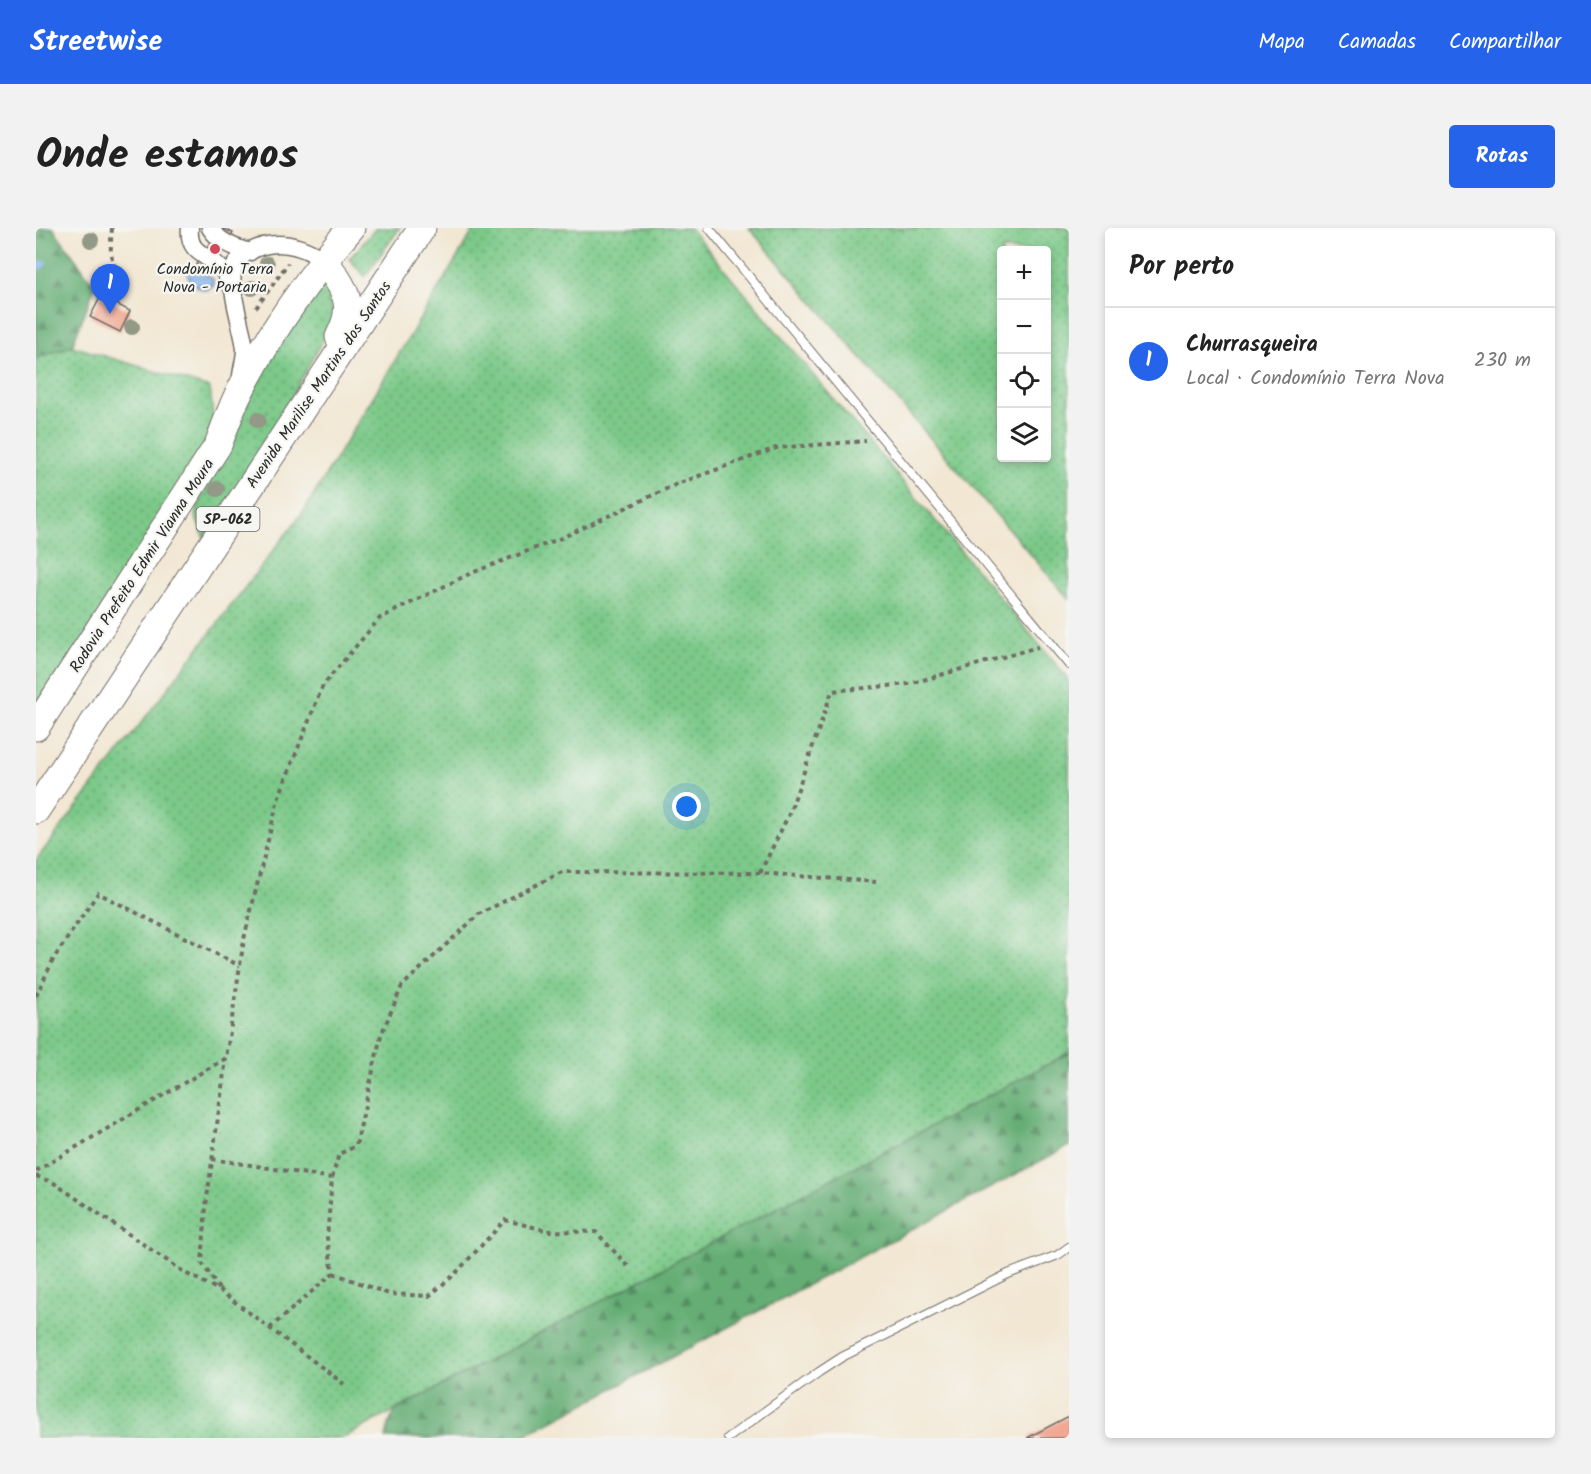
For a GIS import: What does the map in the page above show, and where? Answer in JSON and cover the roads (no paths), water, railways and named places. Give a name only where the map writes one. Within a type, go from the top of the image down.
[{"type":"main road","name":"SP-062","points":[[237,398],[276,330],[324,260],[351,228]]},
{"type":"main road","name":"Avenida Marilise Martins dos Santos","points":[[36,810],[422,228]]},
{"type":"main road","points":[[305,402],[348,316],[347,298],[337,278],[324,260]]},
{"type":"main road","name":"Rodovia Prefeito Edmir Vianna Moura","points":[[36,727],[218,445],[237,398]]},
{"type":"street","points":[[210,228],[216,236],[230,245],[250,252]]},
{"type":"street","points":[[189,232],[192,246],[223,270],[234,291]]},
{"type":"street","points":[[237,398],[245,352],[234,291],[233,273],[236,261],[250,252],[276,244],[300,247],[324,260]]},
{"type":"lane","points":[[709,228],[1069,665]]},
{"type":"lane","points":[[728,1438],[842,1357],[1008,1274],[1058,1255],[1069,1247]]},
{"type":"water","points":[[197,265],[213,279],[214,285],[206,290],[195,286],[189,279],[187,271],[190,267]]},
{"type":"waterway","points":[[36,267],[43,264]]},
{"type":"place","name":"Condomínio Terra Nova - Portaria","points":[[215,249]]},
{"type":"place","name":"Churrasqueira","points":[[110,314]]}]
